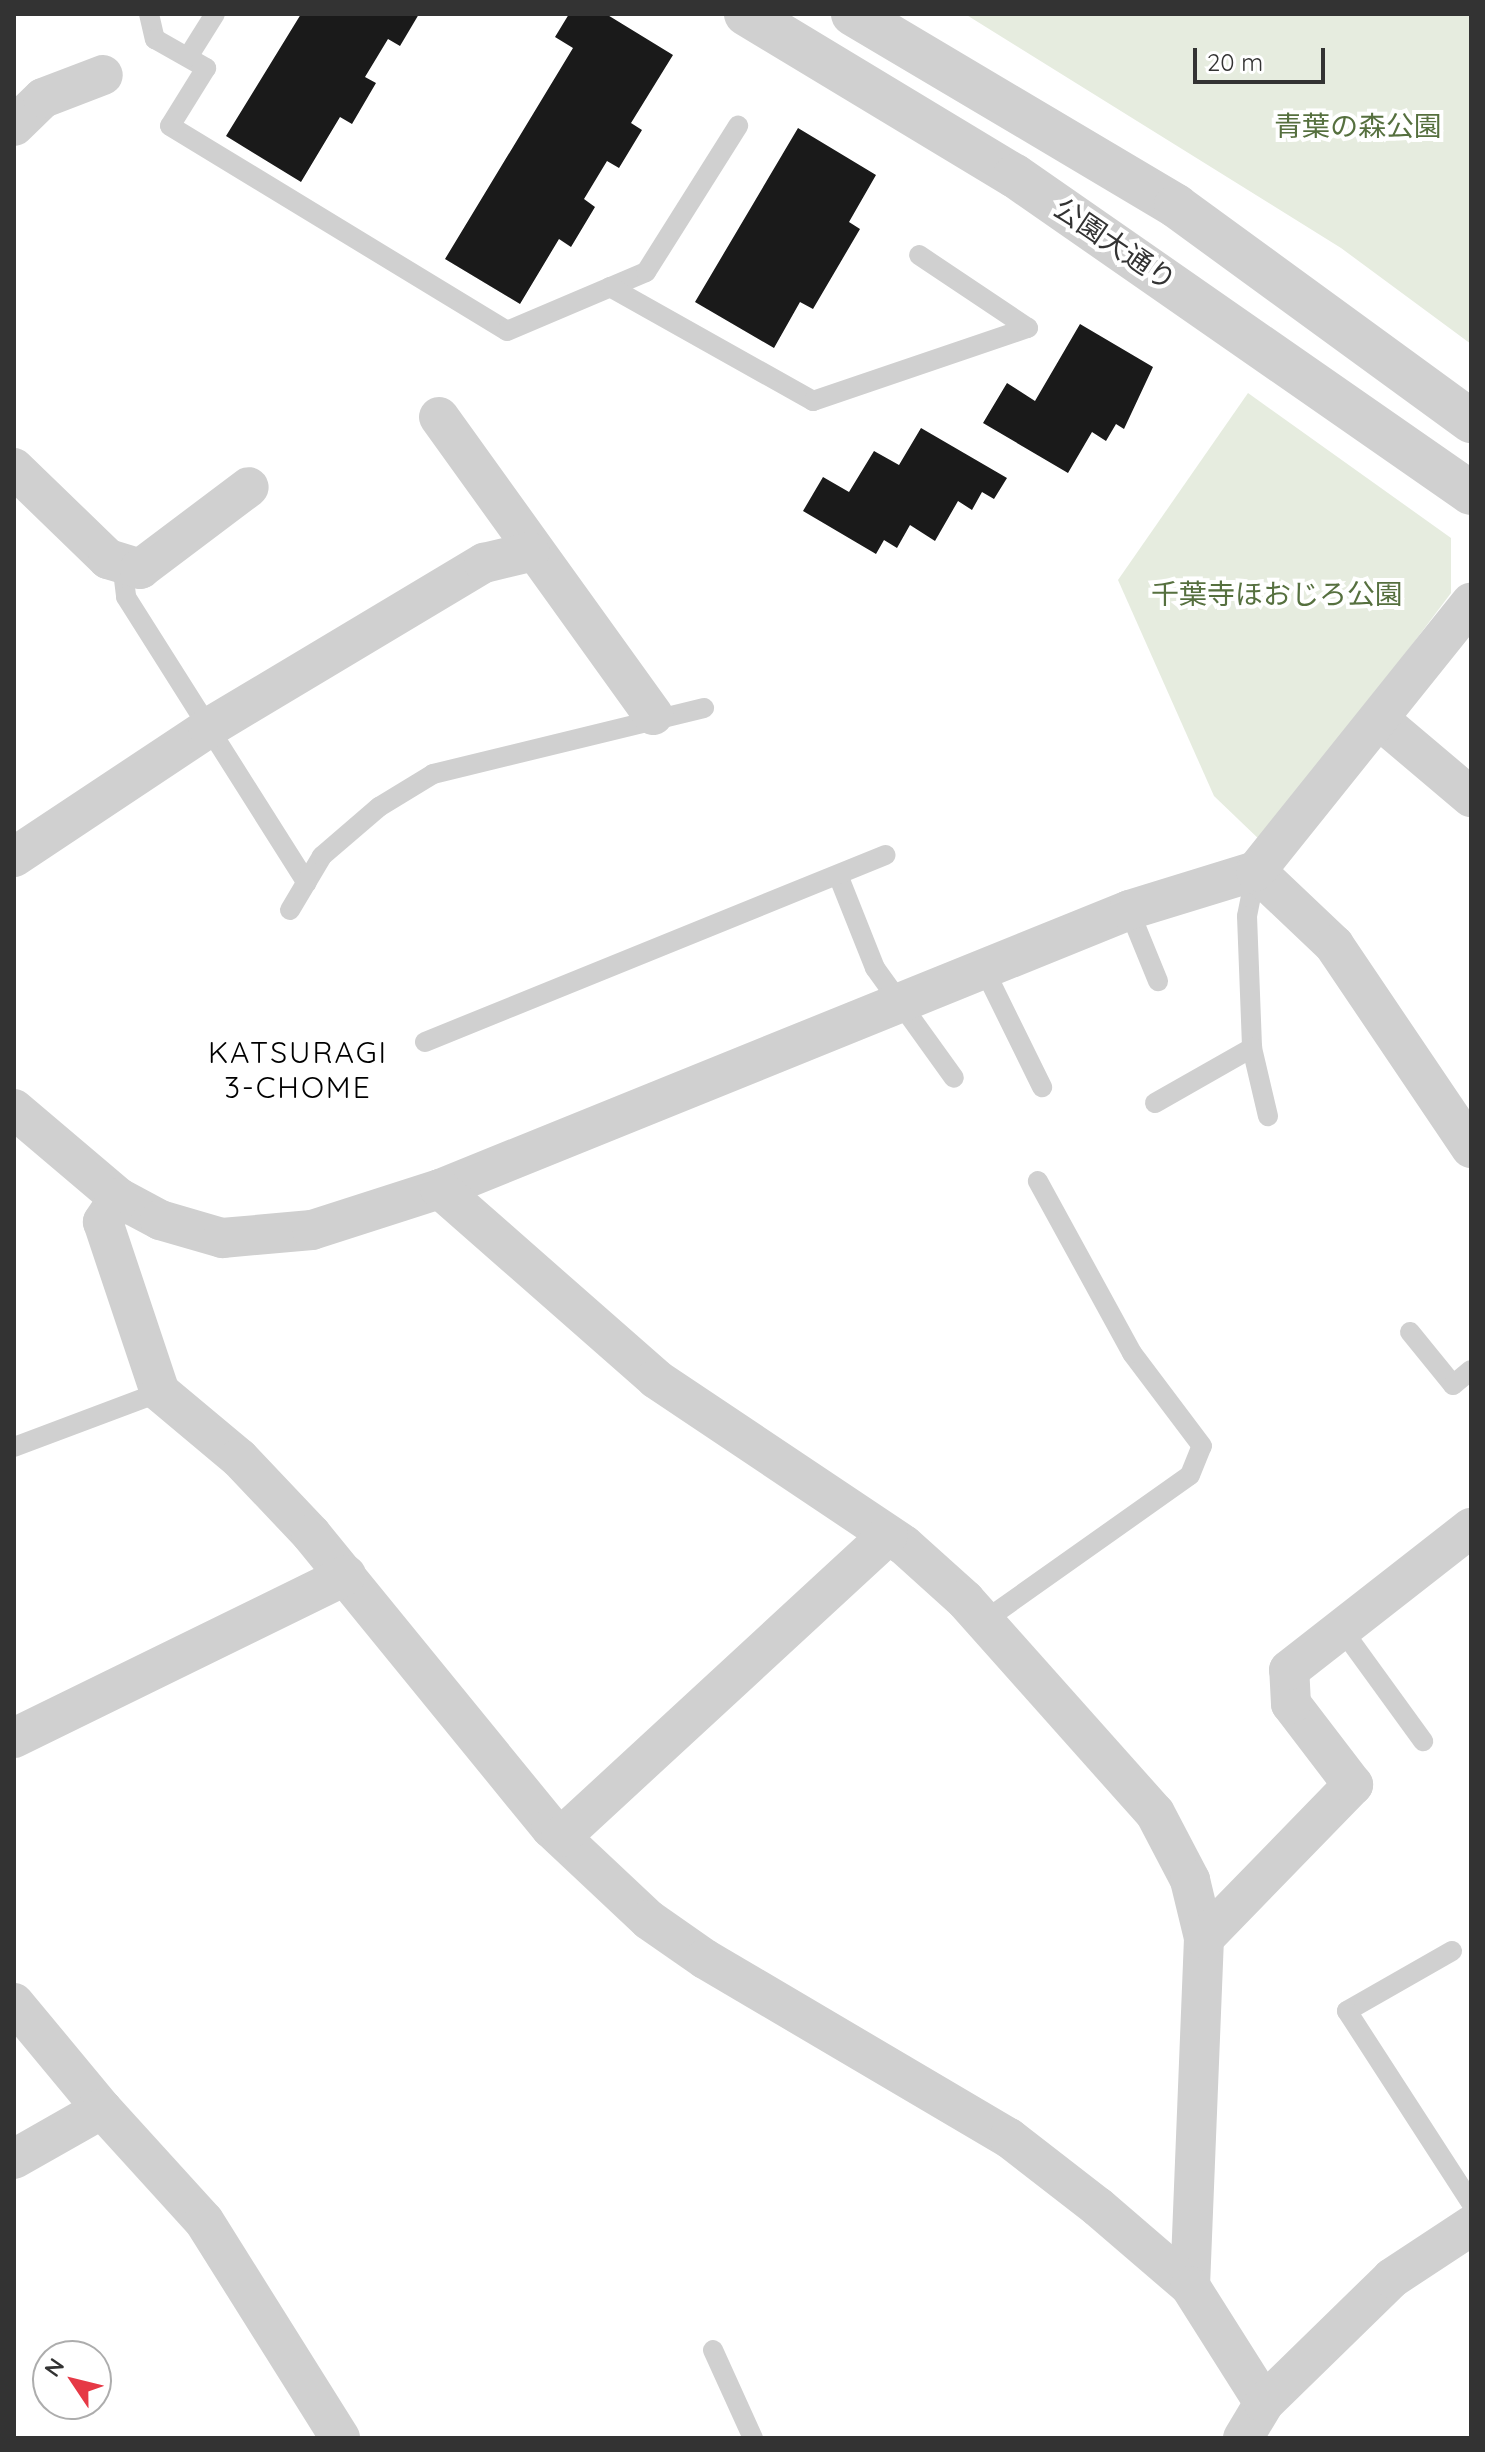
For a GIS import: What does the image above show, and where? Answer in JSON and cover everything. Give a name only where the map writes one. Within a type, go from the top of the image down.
[{"type":"street","name":"公園大通り","points":[[746,14],[1015,176],[1471,493]]},
{"type":"street","points":[[853,14],[1176,206],[1471,421]]},
{"type":"street","points":[[14,126],[43,98],[103,75]]},
{"type":"street","points":[[439,417],[530,552],[653,715]]},
{"type":"street","points":[[14,468],[108,559],[140,569],[249,487]]},
{"type":"street","points":[[14,857],[208,728],[484,563],[530,552]]},
{"type":"street","points":[[14,1109],[119,1198],[160,1220],[222,1238],[312,1230],[440,1189],[902,1006],[983,967],[1129,910],[1256,871],[1381,721],[1471,603]]},
{"type":"street","points":[[1381,721],[1471,797]]},
{"type":"street","points":[[1256,871],[1334,945],[1471,1148]]},
{"type":"street","points":[[440,1189],[656,1379],[888,1535],[984,1621],[1155,1813],[1190,1880],[1204,1938],[1190,2286]]},
{"type":"street","points":[[119,1198],[103,1222],[160,1392],[239,1458],[346,1575],[419,1674],[561,1837],[649,1920],[705,1959],[1009,2138],[1190,2286],[1264,2403]]},
{"type":"street","points":[[1204,1938],[1353,1785],[1291,1704],[1289,1670],[1471,1528]]},
{"type":"street","points":[[561,1837],[888,1535]]},
{"type":"street","points":[[14,1738],[346,1575]]},
{"type":"street","points":[[14,2003],[102,2109],[204,2221],[340,2438]]},
{"type":"street","points":[[14,2159],[102,2109]]},
{"type":"street","points":[[1243,2438],[1264,2403],[1392,2278],[1471,2226]]},
{"type":"lane","points":[[149,14],[155,39],[206,68],[170,126],[507,331],[646,272],[738,126]]},
{"type":"lane","points":[[188,57],[215,14]]},
{"type":"lane","points":[[610,287],[813,401],[1028,328],[919,255]]},
{"type":"lane","points":[[122,563],[126,597],[307,883]]},
{"type":"lane","points":[[290,910],[322,856],[379,807],[433,774],[653,715],[704,708]]},
{"type":"lane","points":[[425,1042],[886,855]]},
{"type":"lane","points":[[1256,871],[1247,916],[1252,1048],[1268,1116]]},
{"type":"lane","points":[[838,875],[875,968],[954,1078]]},
{"type":"lane","points":[[1129,910],[1158,981]]},
{"type":"lane","points":[[983,967],[1042,1087]]},
{"type":"lane","points":[[1155,1103],[1252,1048]]},
{"type":"lane","points":[[984,1621],[1190,1475],[1202,1446],[1132,1353],[1038,1181]]},
{"type":"lane","points":[[1410,1332],[1453,1385],[1471,1370]]},
{"type":"lane","points":[[14,1447],[160,1392]]},
{"type":"lane","points":[[1341,1628],[1423,1741]]},
{"type":"lane","points":[[1452,1951],[1347,2011],[1471,2203]]},
{"type":"lane","points":[[713,2350],[753,2438]]},
{"type":"green space","name":"青葉の森公園","points":[[965,14],[1471,14],[1471,344],[1341,248]]},
{"type":"green space","name":"千葉寺ほおじろ公園","points":[[1248,393],[1451,538],[1451,593],[1263,843],[1214,796],[1118,580]]},
{"type":"building","points":[[301,14],[419,14],[400,46],[388,39],[365,77],[376,83],[352,124],[340,117],[301,182],[226,136]]},
{"type":"building","points":[[569,14],[606,14],[673,55],[631,123],[642,130],[619,168],[607,161],[584,199],[595,207],[571,247],[559,239],[520,304],[445,259],[573,48],[555,37]]},
{"type":"building","points":[[798,128],[876,175],[849,222],[860,229],[813,309],[800,302],[774,348],[695,302]]},
{"type":"building","points":[[1080,324],[1153,367],[1124,429],[1116,424],[1106,441],[1092,432],[1068,473],[983,423],[1007,383],[1035,401]]},
{"type":"building","points":[[921,428],[1007,478],[994,499],[982,492],[972,510],[958,501],[935,541],[910,525],[897,548],[884,540],[876,554],[803,511],[823,477],[849,492],[874,451],[899,465]]},
{"type":"district","name":"KATSURAGI 3-CHOME","points":[[298,1069]]}]
